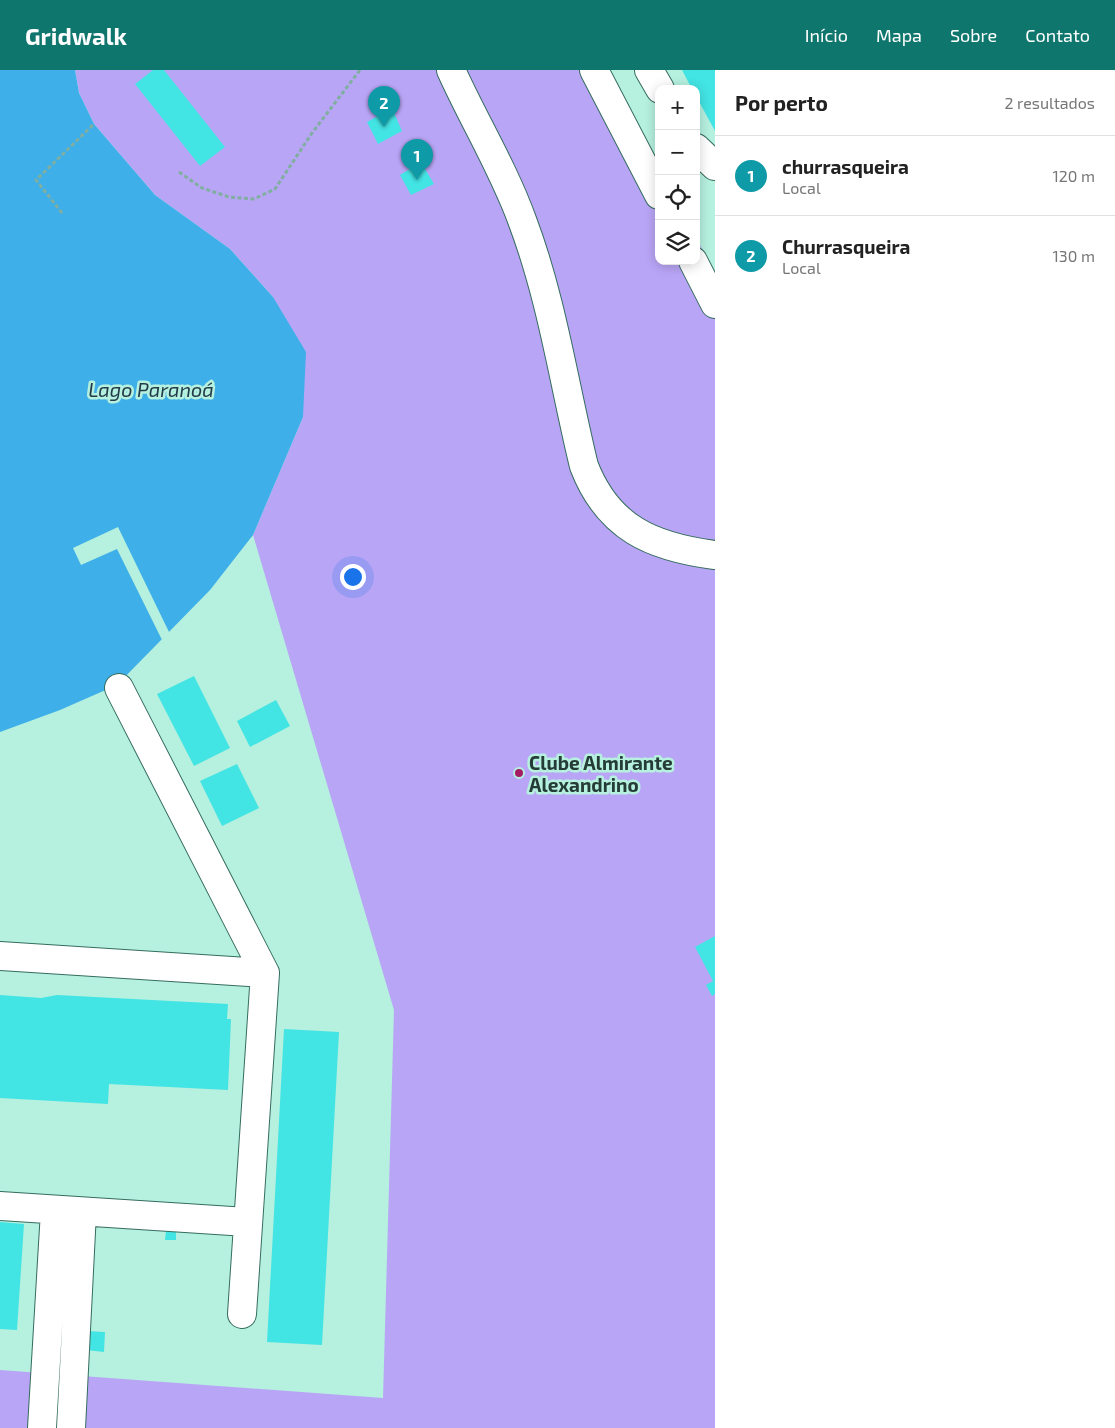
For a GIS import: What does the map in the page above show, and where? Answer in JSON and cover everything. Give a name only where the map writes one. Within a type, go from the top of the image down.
[{"type":"street","points":[[451,70],[501,169],[522,220],[546,301],[584,466],[591,484],[601,500],[615,516],[635,531],[656,541],[685,550],[715,555]]},
{"type":"street","points":[[594,70],[655,187]]},
{"type":"street","points":[[649,70],[658,85]]},
{"type":"street","points":[[700,152],[715,166]]},
{"type":"street","points":[[695,265],[715,304]]},
{"type":"street","points":[[118,688],[265,973],[242,1314]]},
{"type":"street","points":[[0,956],[265,973]]},
{"type":"street","points":[[0,1206],[247,1222]]},
{"type":"street","points":[[42,1428],[55,1211]]},
{"type":"street","points":[[71,1428],[82,1212]]},
{"type":"path","points":[[180,172],[202,188],[229,197],[254,199],[275,189],[312,133],[360,70]]},
{"type":"path","points":[[62,213],[36,180],[94,124]]},
{"type":"shaded area","name":"Clube Almirante Alexandrino","points":[[75,70],[604,70],[655,162],[655,265],[700,265],[700,245],[715,272],[715,1428],[0,1428],[0,1370],[383,1398],[394,1010],[253,535],[303,417],[273,297],[230,249],[155,195],[94,124],[79,93]]},
{"type":"water","name":"Lago Paranoá","points":[[0,70],[75,70],[79,93],[94,124],[155,195],[230,249],[273,297],[306,352],[303,417],[253,535],[210,590],[117,685],[60,710],[0,732]]},
{"type":"pier","points":[[118,527],[170,634],[163,642],[117,549],[81,565],[73,548]]},
{"type":"building","points":[[153,70],[164,70],[225,147],[200,166],[135,84]]},
{"type":"building","points":[[682,70],[715,70],[715,131],[700,103],[700,85],[690,85]]},
{"type":"building","points":[[392,108],[402,131],[378,144],[367,122]]},
{"type":"building","points":[[421,162],[434,184],[411,195],[400,175]]},
{"type":"building","points":[[194,676],[230,748],[194,766],[157,694]]},
{"type":"building","points":[[276,700],[290,726],[250,747],[237,721]]},
{"type":"building","points":[[237,764],[259,808],[222,826],[200,781]]},
{"type":"building","points":[[715,936],[715,994],[712,996],[706,985],[713,981],[695,947]]},
{"type":"building","points":[[0,995],[41,998],[57,995],[228,1004],[227,1019],[231,1019],[228,1090],[109,1084],[108,1104],[0,1098]]},
{"type":"building","points":[[284,1029],[339,1032],[322,1345],[267,1342]]},
{"type":"building","points":[[0,1222],[24,1224],[17,1330],[0,1329]]},
{"type":"building","points":[[166,1231],[176,1232],[176,1240],[165,1240]]},
{"type":"building","points":[[87,1331],[105,1332],[104,1352],[86,1350]]},
{"type":"place","name":"Churrasqueira","points":[[384,127]]},
{"type":"place","name":"churrasqueira","points":[[417,180]]},
{"type":"place","name":"Clube Almirante Alexandrino","points":[[519,773]]}]
